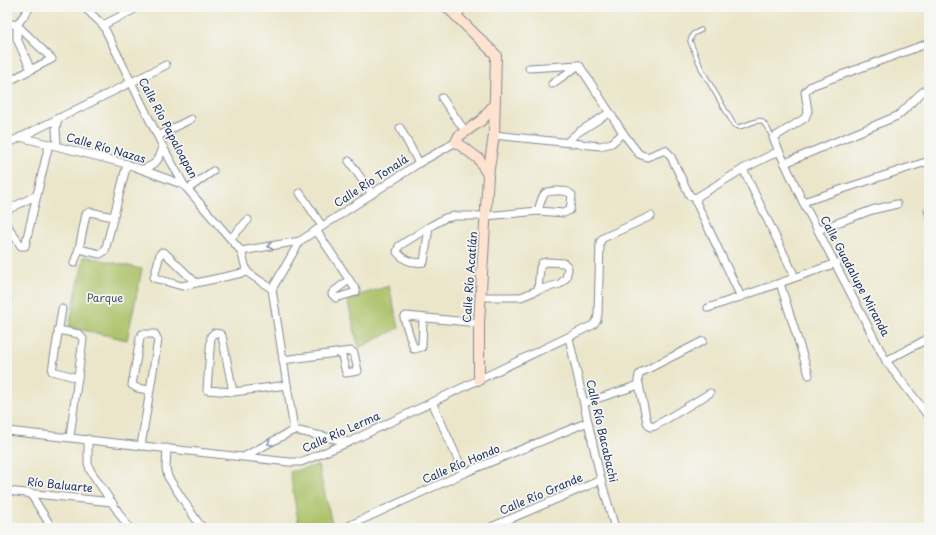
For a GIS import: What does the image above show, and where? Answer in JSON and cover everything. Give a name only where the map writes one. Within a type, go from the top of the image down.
[{"type":"street","points":[[30,7],[16,25],[17,39],[31,70]]},
{"type":"street","name":"Calle Río Papaloapan","points":[[84,7],[103,25],[163,147],[186,187],[241,251],[247,272]]},
{"type":"street","points":[[447,7],[456,16],[464,7]]},
{"type":"street","points":[[103,25],[133,10]]},
{"type":"street","name":"Calle Río Acatlán","points":[[456,16],[496,55],[492,155],[488,175],[479,323],[479,380]]},
{"type":"street","points":[[7,23],[16,25],[52,59],[7,82]]},
{"type":"street","points":[[773,138],[805,118],[808,111],[805,92],[811,86],[929,43]]},
{"type":"street","points":[[7,144],[166,65]]},
{"type":"street","points":[[529,68],[579,65]]},
{"type":"street","points":[[552,84],[579,65]]},
{"type":"street","points":[[579,65],[609,113],[638,154],[647,157],[665,150],[670,155],[690,196],[697,199]]},
{"type":"street","points":[[785,163],[897,116],[906,110],[921,92],[929,88]]},
{"type":"street","points":[[442,98],[465,130]]},
{"type":"street","points":[[488,175],[479,159],[456,142],[465,130],[482,120],[493,106]]},
{"type":"street","points":[[567,142],[577,133],[609,113]]},
{"type":"street","points":[[7,225],[21,246],[25,246],[37,195],[53,145],[58,118]]},
{"type":"street","points":[[158,136],[191,119]]},
{"type":"street","points":[[482,120],[493,130],[600,146],[607,145],[623,133]]},
{"type":"street","points":[[400,128],[419,163]]},
{"type":"street","name":"Calle Río Nazas","points":[[20,137],[127,164],[186,187]]},
{"type":"street","name":"Calle Guadalupe Miranda","points":[[773,138],[803,202],[837,263],[886,361],[929,417]]},
{"type":"street","name":"Calle Río Tonalá","points":[[241,251],[300,241],[419,163],[456,142]]},
{"type":"street","points":[[143,169],[154,166],[158,162],[163,147]]},
{"type":"street","points":[[741,297],[696,202],[699,195],[779,151]]},
{"type":"street","points":[[479,159],[492,155]]},
{"type":"street","points":[[350,161],[372,194]]},
{"type":"street","points":[[803,202],[929,161]]},
{"type":"street","points":[[79,249],[103,253],[127,164]]},
{"type":"street","points":[[743,170],[795,277]]},
{"type":"street","points":[[186,187],[213,172]]},
{"type":"street","points":[[429,227],[424,262],[407,261],[402,259],[397,252],[399,246],[429,227],[445,218],[455,216],[486,216],[538,211],[568,212],[570,210],[572,195],[566,192],[549,190],[542,195],[538,211]]},
{"type":"street","points":[[300,193],[349,280]]},
{"type":"street","points":[[7,210],[37,195]]},
{"type":"street","points":[[818,230],[872,210],[897,204]]},
{"type":"street","points":[[74,263],[79,249],[87,212],[113,217]]},
{"type":"street","name":"Calle Río Lerma","points":[[7,431],[300,462],[349,442],[569,338],[593,325],[597,320],[598,314],[600,242],[603,238],[651,216]]},
{"type":"street","points":[[231,238],[248,220]]},
{"type":"street","name":"Calle Río Tonalá","points":[[272,289],[300,241]]},
{"type":"street","points":[[196,283],[162,252],[154,278],[182,286],[196,283],[247,272],[272,289],[294,430]]},
{"type":"street","points":[[481,297],[521,297],[564,282],[568,269],[567,266],[564,263],[542,263],[540,268],[538,290]]},
{"type":"street","points":[[708,308],[837,263]]},
{"type":"street","points":[[780,283],[809,375]]},
{"type":"street","points":[[62,309],[52,371],[78,378]]},
{"type":"street","points":[[423,318],[422,347],[414,349],[405,316],[479,323]]},
{"type":"street","points":[[58,330],[82,336],[70,437]]},
{"type":"street","points":[[233,392],[222,336],[218,333],[212,334],[207,390],[233,392],[287,385]]},
{"type":"street","points":[[141,446],[158,337],[155,334],[142,334],[132,385],[137,388],[149,390]]},
{"type":"street","name":"Calle Río Bacabachi","points":[[569,338],[602,480],[615,528]]},
{"type":"street","points":[[886,361],[929,338]]},
{"type":"street","points":[[703,341],[642,372],[639,375],[639,385],[647,422],[650,427],[655,426],[710,393]]},
{"type":"street","points":[[283,360],[341,352],[353,351],[358,371],[348,374],[345,371],[341,352]]},
{"type":"street","points":[[584,404],[639,385]]},
{"type":"street","points":[[432,402],[464,473]]},
{"type":"street","name":"Calle Río Hondo","points":[[344,528],[464,473],[588,422]]},
{"type":"street","points":[[245,456],[294,430],[349,442]]},
{"type":"street","points":[[88,439],[88,463],[90,470],[129,528]]},
{"type":"street","points":[[167,448],[166,468],[168,477],[199,524],[204,528]]},
{"type":"street","name":"Calle Río Grande","points":[[489,528],[602,480]]},
{"type":"street","name":"Río Baluarte","points":[[7,491],[112,502]]},
{"type":"street","points":[[30,493],[52,528]]},
{"type":"lane","points":[[701,30],[693,34],[690,41],[702,70],[734,125],[739,127],[754,120],[761,121],[773,138]]},
{"type":"lane","points":[[926,210],[929,218]]},
{"type":"green space","name":"Parque","points":[[84,256],[142,269],[127,340],[69,327]]},
{"type":"green space","points":[[389,286],[399,328],[359,348],[347,299]]},
{"type":"green space","points":[[318,465],[333,528],[299,528],[290,472]]}]
